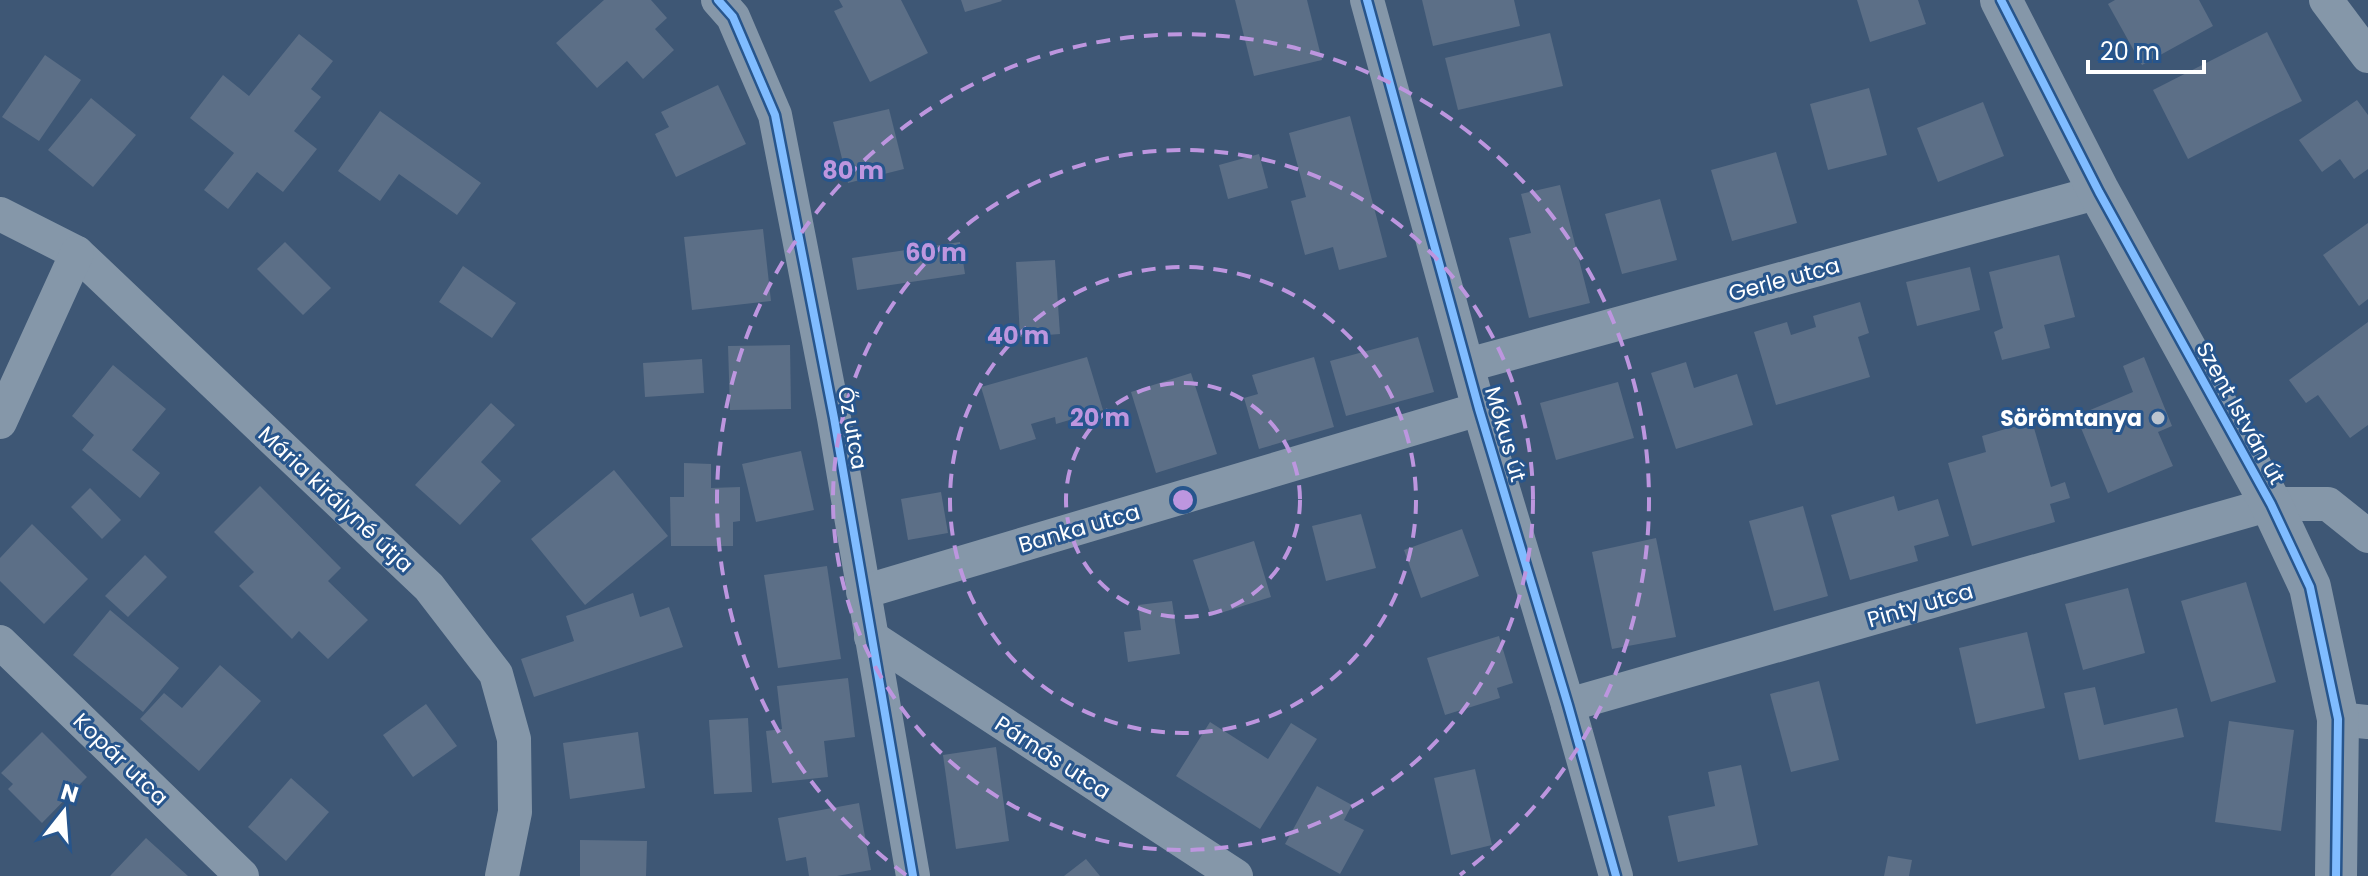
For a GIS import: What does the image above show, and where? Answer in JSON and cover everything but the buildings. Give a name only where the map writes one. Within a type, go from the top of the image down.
[{"type":"street","name":"Őz utca","points":[[718,0],[733,17],[775,115],[834,418],[913,876]]},
{"type":"street","name":"Mókus út","points":[[1367,0],[1479,409],[1568,705],[1614,875]]},
{"type":"street","name":"Szent István út","points":[[2001,0],[2099,192],[2271,504],[2310,587],[2353,720],[2336,876]]},
{"type":"street","points":[[2326,0],[2368,56]]},
{"type":"street","name":"Gerle utca","points":[[1468,365],[2099,192]]},
{"type":"street","name":"Mária királyné útja","points":[[0,214],[77,253],[429,587],[496,674],[514,739],[515,812],[502,876]]},
{"type":"street","points":[[0,422],[77,253]]},
{"type":"street","name":"Banka utca","points":[[863,592],[1479,409]]},
{"type":"street","name":"Pinty utca","points":[[1568,705],[2271,504],[2328,504],[2368,536]]},
{"type":"street","name":"Párnás utca","points":[[871,637],[1236,876]]},
{"type":"street","name":"Kopár utca","points":[[0,642],[242,876]]},
{"type":"cycle path","points":[[718,0],[733,17],[775,115],[834,418],[913,876]]},
{"type":"cycle path","points":[[1367,0],[1479,409],[1616,876]]},
{"type":"cycle path","points":[[2001,0],[2099,192],[2271,504],[2310,587],[2338,719],[2336,876]]},
{"type":"place","name":"Sörömtanya","points":[[2158,418]]}]
